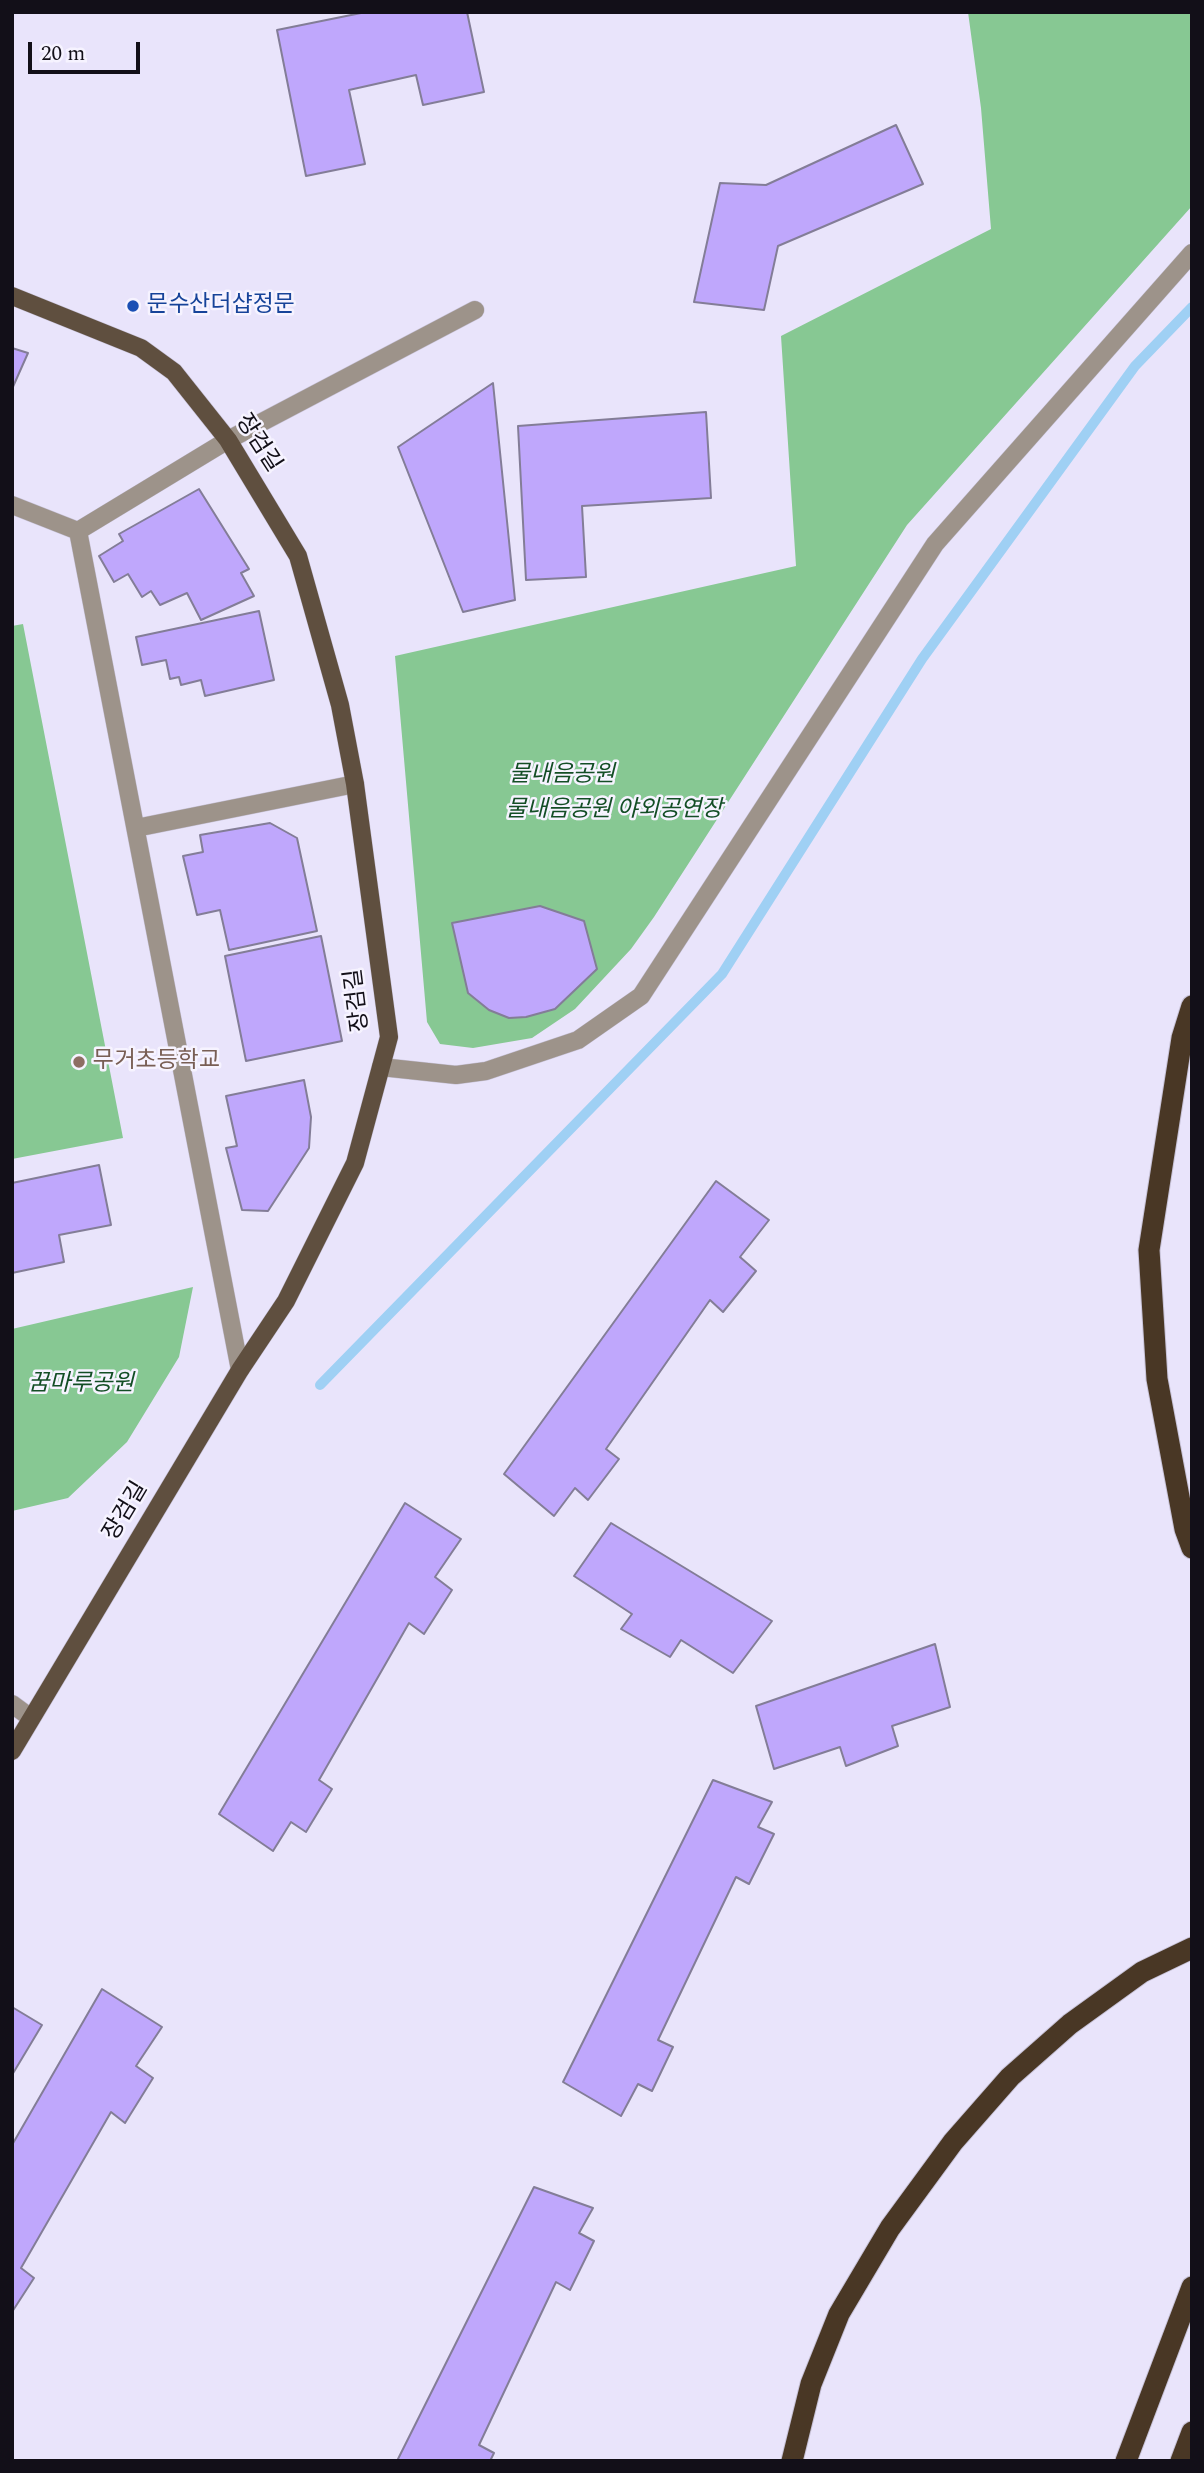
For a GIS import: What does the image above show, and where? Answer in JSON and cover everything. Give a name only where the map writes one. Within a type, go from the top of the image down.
[{"type":"highway","points":[[1192,1006],[1182,1038],[1149,1251],[1157,1379],[1185,1529],[1192,1548]]},
{"type":"highway","points":[[792,2461],[811,2384],[839,2314],[890,2228],[953,2142],[1010,2077],[1070,2024],[1142,1972],[1192,1948]]},
{"type":"highway","points":[[1126,2461],[1192,2287]]},
{"type":"highway","points":[[1181,2461],[1192,2432]]},
{"type":"main road","name":"장검길","points":[[12,296],[141,348],[174,372],[228,440],[298,556],[340,705],[355,784],[389,1037],[355,1163],[286,1301],[240,1370],[12,1751]]},
{"type":"street","points":[[381,1067],[456,1075],[486,1071],[578,1040],[641,996],[935,544],[1192,253]]},
{"type":"street","points":[[78,531],[228,440],[475,310]]},
{"type":"street","points":[[12,505],[78,531]]},
{"type":"street","points":[[78,531],[240,1370]]},
{"type":"street","points":[[136,828],[355,784]]},
{"type":"street","points":[[12,1704],[32,1718]]},
{"type":"green space","name":"물내음공원","points":[[968,12],[1192,12],[1192,206],[907,525],[631,949],[575,1009],[532,1038],[473,1048],[440,1044],[427,1022],[395,656],[796,566],[781,336],[991,229],[981,108]]},
{"type":"green space","points":[[23,624],[123,1138],[12,1159],[12,626]]},
{"type":"green space","name":"꿈마루공원","points":[[193,1287],[179,1357],[127,1442],[68,1498],[12,1511],[12,1329]]},
{"type":"building","points":[[366,12],[467,12],[484,92],[423,105],[416,75],[349,90],[365,164],[306,176],[277,30]]},
{"type":"building","points":[[896,125],[923,184],[778,246],[764,310],[694,302],[720,183],[766,185]]},
{"type":"building","points":[[12,348],[28,353],[12,389]]},
{"type":"building","points":[[493,383],[515,600],[463,612],[398,447]]},
{"type":"building","points":[[706,412],[711,498],[582,506],[586,577],[526,580],[518,426]]},
{"type":"building","points":[[199,489],[249,569],[241,573],[254,596],[201,620],[187,593],[160,605],[151,591],[142,597],[128,574],[114,582],[99,556],[123,541],[119,534]]},
{"type":"building","points":[[259,611],[274,680],[205,696],[201,680],[181,685],[179,677],[170,679],[166,660],[142,665],[136,637]]},
{"type":"building","points":[[270,823],[297,838],[317,931],[229,950],[220,910],[197,915],[183,856],[203,852],[200,835]]},
{"type":"building","points":[[540,906],[584,921],[597,969],[555,1009],[526,1017],[509,1018],[489,1010],[468,993],[452,923]]},
{"type":"building","points":[[321,936],[342,1041],[246,1061],[225,956]]},
{"type":"building","points":[[304,1080],[311,1117],[309,1148],[268,1211],[242,1210],[226,1148],[237,1146],[226,1096]]},
{"type":"building","points":[[99,1165],[111,1225],[59,1235],[64,1262],[12,1273],[12,1183]]},
{"type":"building","points":[[716,1181],[769,1220],[740,1257],[756,1271],[723,1312],[710,1300],[606,1449],[619,1459],[588,1500],[575,1488],[554,1516],[504,1474]]},
{"type":"building","points":[[405,1503],[461,1539],[435,1577],[452,1590],[424,1634],[409,1623],[319,1780],[332,1789],[306,1832],[291,1822],[273,1851],[219,1814]]},
{"type":"building","points":[[611,1523],[772,1621],[733,1673],[681,1640],[670,1657],[621,1629],[632,1614],[574,1576]]},
{"type":"building","points":[[935,1644],[950,1707],[892,1726],[898,1746],[846,1766],[840,1747],[774,1769],[756,1706]]},
{"type":"building","points":[[713,1780],[772,1802],[758,1827],[774,1834],[749,1884],[736,1877],[658,2040],[673,2047],[652,2091],[638,2084],[621,2116],[563,2082]]},
{"type":"building","points":[[102,1989],[162,2027],[136,2066],[153,2078],[125,2123],[111,2112],[21,2268],[34,2278],[12,2312],[12,2145]]},
{"type":"building","points":[[12,2007],[42,2025],[12,2075]]},
{"type":"building","points":[[534,2187],[593,2208],[579,2233],[594,2241],[570,2290],[556,2282],[479,2445],[494,2453],[490,2461],[397,2461]]},
{"type":"waterway","points":[[320,1385],[722,974],[922,659],[1135,366],[1192,307]]},
{"type":"place","name":"문수산더샵정문","points":[[133,306]]},
{"type":"place","name":"무거초등학교","points":[[79,1062]]},
{"type":"park label","name":"물내음공원 야외공연장","points":[[614,811]]}]
